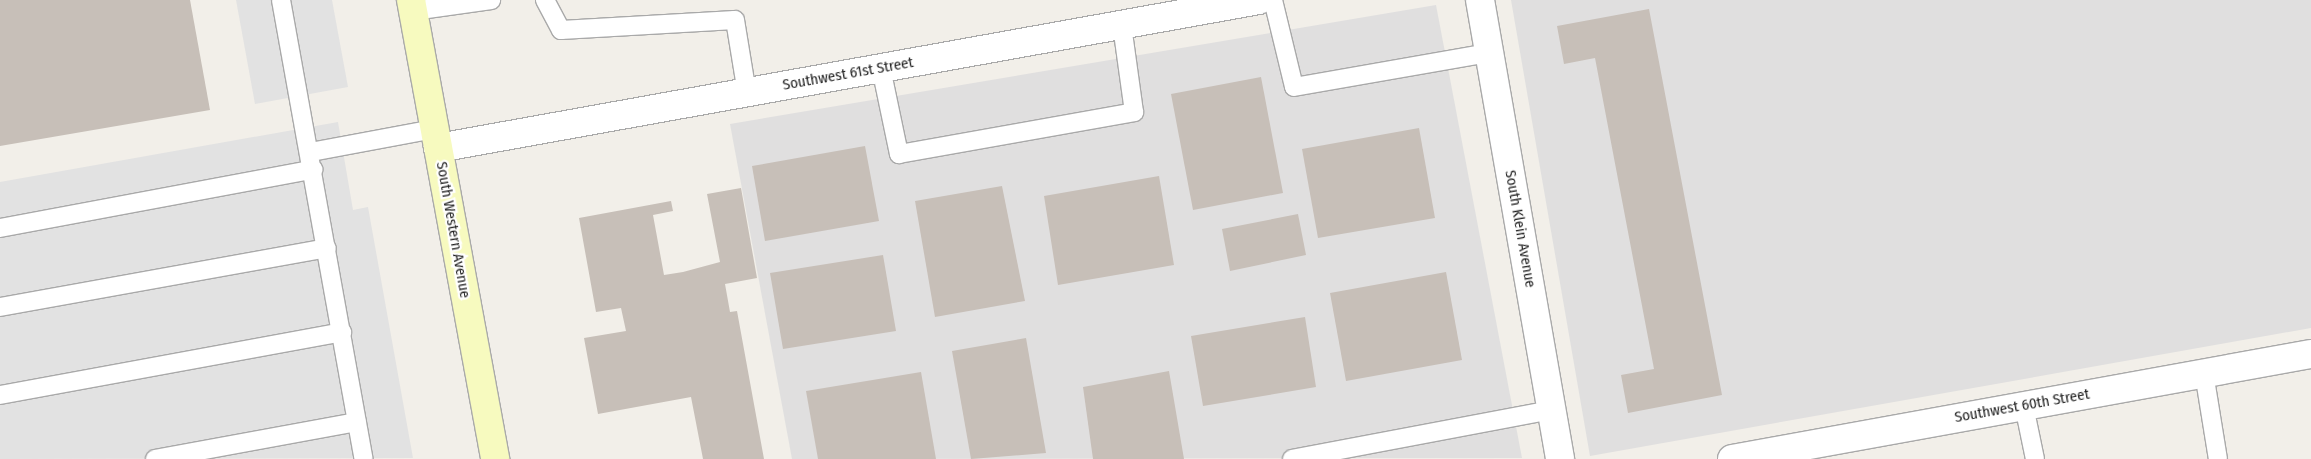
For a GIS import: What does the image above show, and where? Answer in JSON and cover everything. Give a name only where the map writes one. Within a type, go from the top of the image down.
[{"type":"main road","name":"South Western Avenue","points":[[412,6],[495,459]]},
{"type":"street","name":"Southwest 61st Street","points":[[436,139],[747,93],[1259,0]]},
{"type":"street","name":"South Klein Avenue","points":[[1480,0],[1560,459]]},
{"type":"street","name":"Southwest 60th Street","points":[[1732,459],[2311,354]]},
{"type":"lane","points":[[281,0],[312,161],[364,459]]},
{"type":"lane","points":[[412,6],[491,0]]},
{"type":"lane","points":[[545,0],[561,30],[735,20],[747,93]]},
{"type":"lane","points":[[1273,0],[1294,87],[1489,53]]},
{"type":"lane","points":[[881,68],[899,154],[929,149],[1134,112],[1122,25]]},
{"type":"lane","points":[[0,228],[312,161],[436,139]]},
{"type":"lane","points":[[0,307],[327,248]]},
{"type":"lane","points":[[0,395],[342,332]]},
{"type":"lane","points":[[2204,373],[2218,459]]},
{"type":"lane","points":[[2024,406],[2034,459]]},
{"type":"lane","points":[[1292,459],[1552,410]]},
{"type":"lane","points":[[155,459],[357,422]]},
{"type":"shaded area","points":[[236,0],[332,0],[348,87],[255,104]]},
{"type":"shaded area","points":[[1511,0],[2311,0],[2311,328],[1590,456]]},
{"type":"shaded area","points":[[1436,5],[1522,458],[792,459],[730,124]]},
{"type":"shaded area","points":[[338,122],[353,210],[368,207],[413,458],[0,459],[0,182]]},
{"type":"building","points":[[0,0],[190,0],[210,110],[0,146]]},
{"type":"building","points":[[1649,9],[1722,395],[1628,413],[1621,375],[1654,369],[1595,58],[1564,64],[1557,26]]},
{"type":"building","points":[[1261,77],[1283,193],[1193,210],[1171,94]]},
{"type":"building","points":[[1419,128],[1435,218],[1318,238],[1302,149]]},
{"type":"building","points":[[865,146],[879,221],[765,241],[752,166]]},
{"type":"building","points":[[1159,176],[1174,265],[1058,285],[1044,196]]},
{"type":"building","points":[[1002,186],[1025,301],[935,317],[915,201]]},
{"type":"building","points":[[741,188],[757,278],[725,284],[730,312],[737,311],[764,459],[703,459],[691,397],[598,414],[584,338],[626,331],[621,308],[596,312],[579,218],[671,201],[673,211],[653,215],[664,275],[683,272],[720,262],[707,194]]},
{"type":"building","points":[[1298,214],[1306,255],[1230,271],[1222,229]]},
{"type":"building","points":[[883,255],[896,331],[783,349],[770,273]]},
{"type":"building","points":[[1446,272],[1462,360],[1346,381],[1330,293]]},
{"type":"building","points":[[1305,317],[1316,387],[1203,406],[1191,336]]},
{"type":"building","points":[[1026,338],[1046,453],[971,459],[952,351]]},
{"type":"building","points":[[1169,371],[1184,459],[1093,459],[1083,387]]},
{"type":"building","points":[[921,372],[936,459],[818,459],[806,391]]}]
